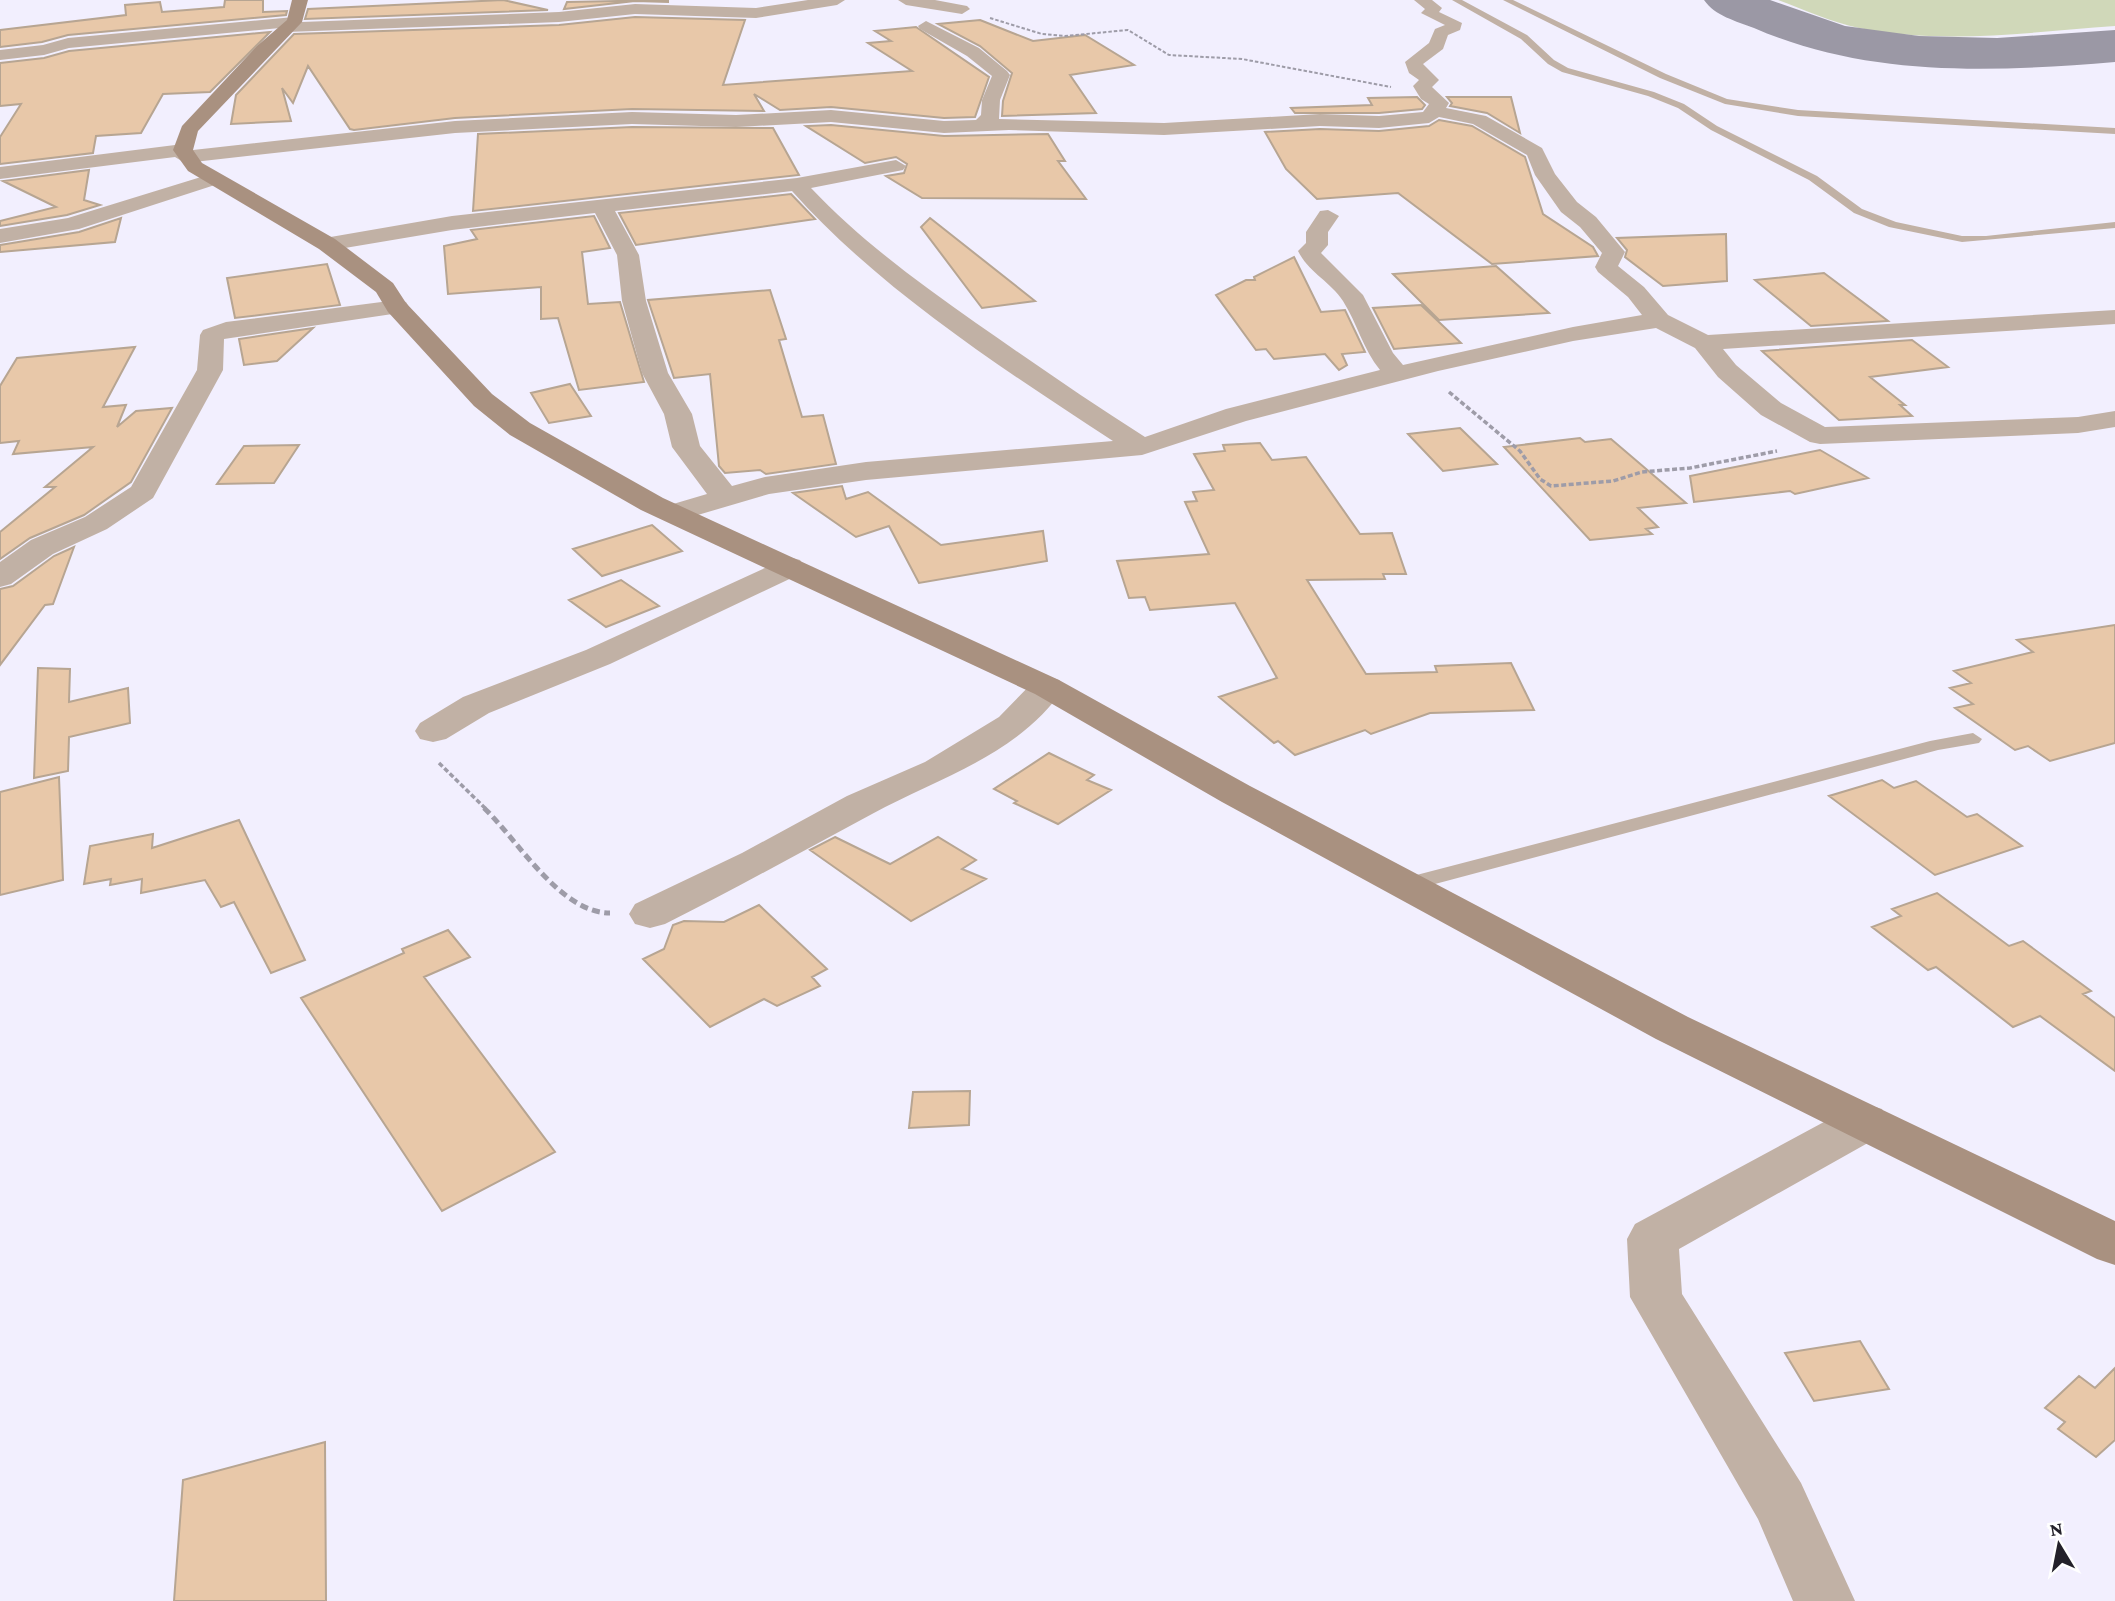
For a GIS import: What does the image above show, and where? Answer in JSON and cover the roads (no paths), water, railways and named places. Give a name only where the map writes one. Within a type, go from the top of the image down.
[{"type":"street","points":[[0,55],[44,50],[68,43],[559,16],[635,9],[756,13],[801,3],[837,0]]},
{"type":"street","points":[[906,0],[962,9]]},
{"type":"street","points":[[0,173],[454,127],[632,118],[736,121],[831,116],[944,127],[981,125],[1164,129],[1320,120],[1379,122],[1429,117],[1431,103],[1422,86],[1430,80],[1415,69],[1414,62],[1437,45],[1441,32],[1454,27],[1454,23],[1429,13],[1434,8],[1422,0]]},
{"type":"street","points":[[926,26],[973,52],[1001,75],[1000,83],[992,91],[989,109],[991,117],[981,125]]},
{"type":"street","points":[[184,154],[189,130],[276,30]]},
{"type":"street","points":[[0,62],[75,61]]},
{"type":"street","points":[[1431,103],[1479,120],[1535,152],[1545,174],[1569,207],[1588,222],[1614,253],[1606,267],[1636,292],[1659,320],[1704,343],[1727,371],[1771,409],[1820,436],[2012,425],[2078,425],[2115,419]]},
{"type":"street","points":[[184,154],[215,179],[327,244],[385,288],[397,307],[483,400],[520,429],[674,513],[1047,687],[1405,885],[1672,1028],[2115,1244]]},
{"type":"street","points":[[327,244],[452,223],[797,184],[896,166]]},
{"type":"street","points":[[0,236],[71,224],[215,179]]},
{"type":"street","points":[[797,184],[818,209],[869,257],[1055,393],[1142,447]]},
{"type":"street","points":[[602,206],[628,255],[634,301],[646,350],[655,373],[678,414],[686,447],[725,497]]},
{"type":"street","points":[[1328,216],[1317,232],[1317,244],[1309,251],[1312,258],[1325,274],[1346,289],[1363,313],[1375,349],[1407,372]]},
{"type":"street","points":[[0,577],[42,547],[96,523],[143,492],[209,370],[212,335],[226,329],[397,307]]},
{"type":"street","points":[[1704,343],[2115,317]]},
{"type":"street","points":[[674,513],[765,486],[866,471],[1142,447],[1236,415],[1407,372],[1573,334],[1659,320]]},
{"type":"street","points":[[433,731],[476,705],[598,657],[789,567]]},
{"type":"street","points":[[650,914],[756,862],[861,804],[938,771],[1012,725],[1047,687]]},
{"type":"street","points":[[1824,1601],[1780,1502],[1656,1297],[1653,1239],[1865,1122]]},
{"type":"lane","points":[[1456,0],[1524,37],[1565,71],[1651,94],[1681,106],[1699,115],[1714,128],[1813,178],[1874,219],[1962,239],[2015,237],[2115,225]]},
{"type":"lane","points":[[1507,0],[1662,76],[1725,101],[1798,113],[2115,131]]},
{"type":"lane","points":[[1405,885],[1937,745],[1973,739]]}]
